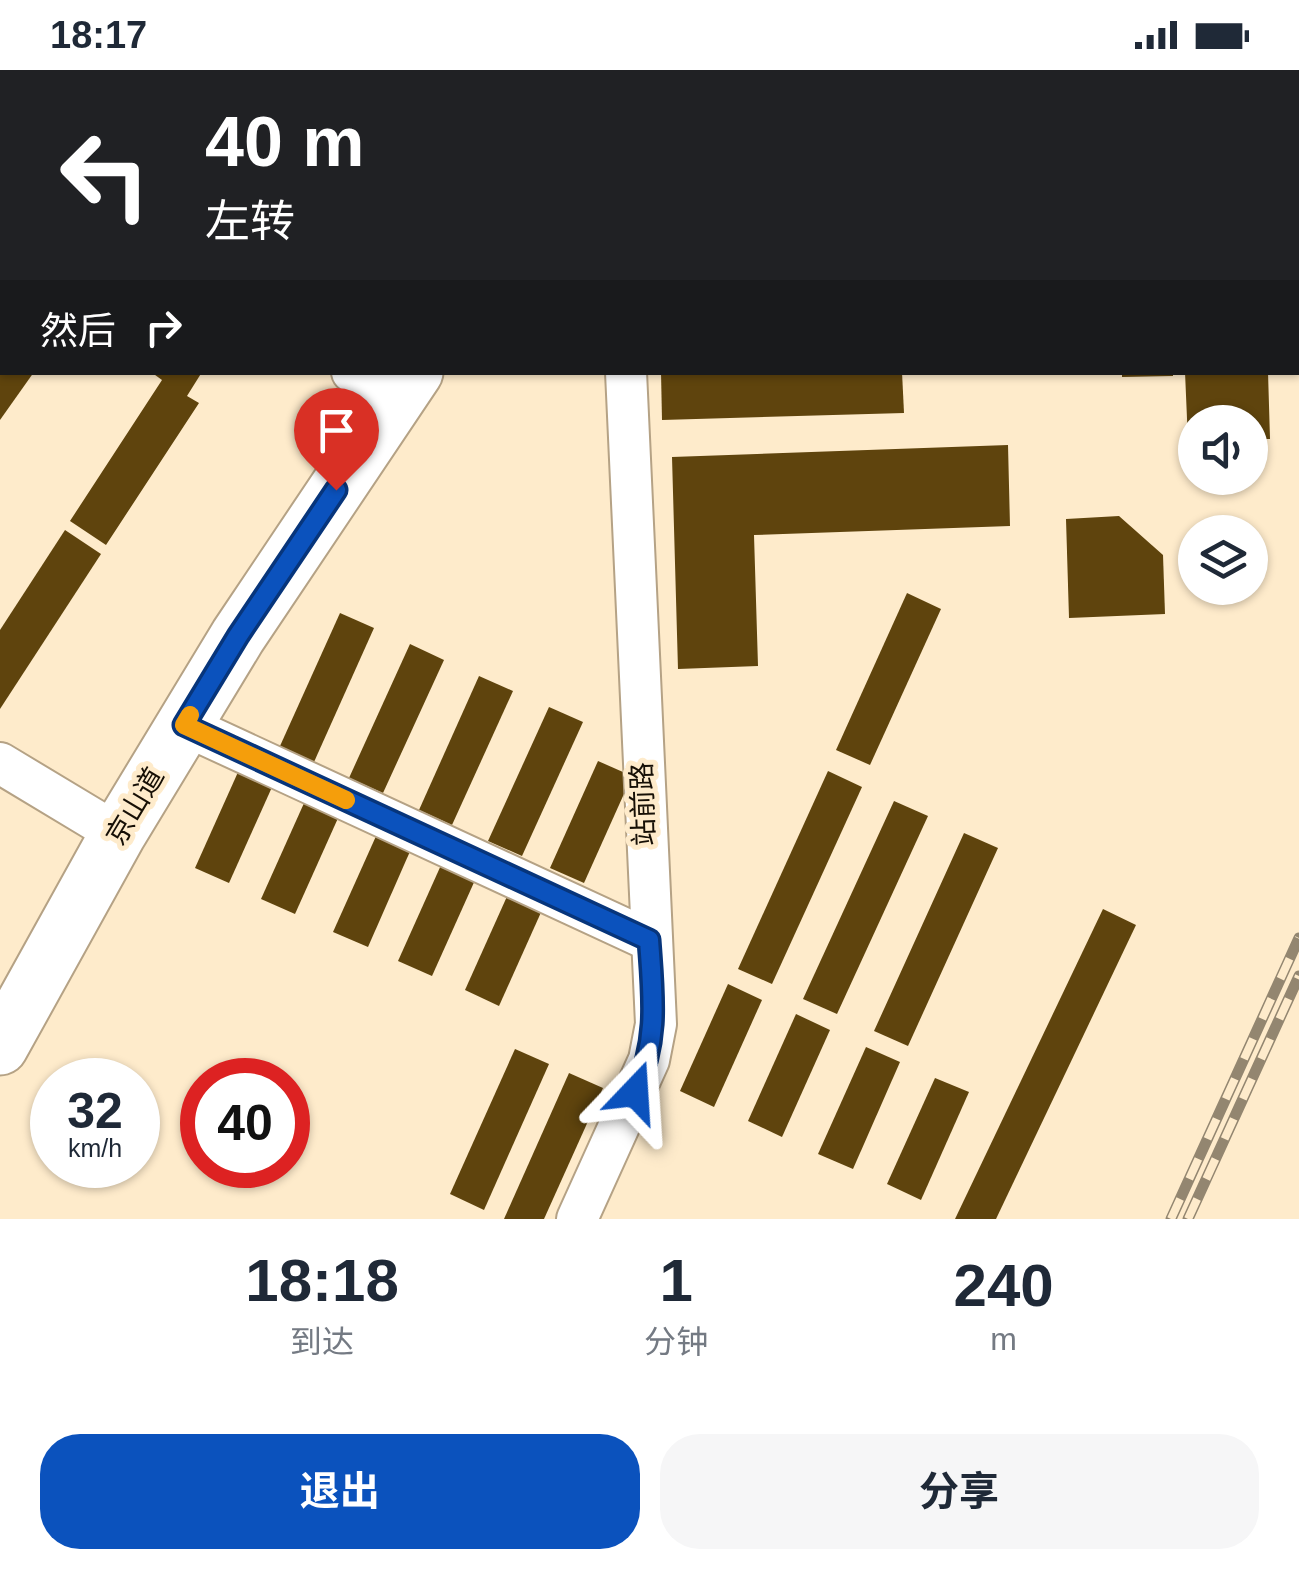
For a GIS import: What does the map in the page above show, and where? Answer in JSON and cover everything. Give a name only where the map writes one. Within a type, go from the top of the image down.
[{"type":"highway","name":"京山道","points":[[0,1047],[118,834],[388,382]]},
{"type":"street","name":"站前路","points":[[576,1219],[649,1060],[656,1024],[649,940],[626,375]]},
{"type":"street","points":[[184,725],[649,940]]},
{"type":"street","points":[[0,763],[118,834]]},
{"type":"building","points":[[0,375],[32,375],[0,420]]},
{"type":"building","points":[[155,375],[200,375],[187,396],[199,403],[106,545],[70,521],[162,380]]},
{"type":"building","points":[[661,375],[902,375],[904,413],[662,420]]},
{"type":"building","points":[[1122,375],[1173,375],[1173,376]]},
{"type":"building","points":[[1185,375],[1268,375],[1270,439],[1268,405],[1186,405]]},
{"type":"building","points":[[1008,445],[1010,526],[754,535],[758,666],[678,669],[672,457]]},
{"type":"building","points":[[1119,516],[1163,555],[1165,614],[1069,618],[1066,519]]},
{"type":"building","points":[[65,530],[101,554],[0,709],[0,630]]},
{"type":"building","points":[[907,593],[941,609],[870,765],[836,750]]},
{"type":"building","points":[[340,613],[374,628],[314,762],[280,746]]},
{"type":"building","points":[[410,644],[444,660],[383,793],[349,778]]},
{"type":"building","points":[[479,676],[513,691],[452,825],[419,810]]},
{"type":"building","points":[[549,707],[583,722],[522,856],[488,841]]},
{"type":"building","points":[[243,761],[277,776],[229,883],[195,868]]},
{"type":"building","points":[[598,761],[632,776],[584,883],[550,868]]},
{"type":"building","points":[[828,771],[862,787],[772,984],[738,969]]},
{"type":"building","points":[[309,792],[343,807],[295,914],[261,899]]},
{"type":"building","points":[[894,801],[928,816],[837,1014],[803,999]]},
{"type":"building","points":[[381,825],[415,840],[368,947],[333,932]]},
{"type":"building","points":[[964,833],[998,848],[908,1046],[874,1031]]},
{"type":"building","points":[[446,854],[480,869],[432,976],[398,961]]},
{"type":"building","points":[[513,883],[547,899],[499,1006],[465,990]]},
{"type":"building","points":[[1103,909],[1136,925],[996,1219],[955,1219]]},
{"type":"building","points":[[728,984],[762,1000],[714,1107],[680,1091]]},
{"type":"building","points":[[796,1014],[830,1030],[782,1137],[748,1121]]},
{"type":"building","points":[[866,1047],[900,1062],[853,1169],[818,1154]]},
{"type":"building","points":[[515,1049],[549,1064],[484,1210],[450,1194]]},
{"type":"building","points":[[569,1073],[603,1088],[544,1219],[504,1219]]},
{"type":"building","points":[[935,1078],[969,1092],[921,1200],[887,1184]]},
{"type":"railway","points":[[1171,1219],[1299,938]]},
{"type":"railway","points":[[1188,1219],[1299,976]]},
{"type":"slow traffic","points":[[190,715],[184,725],[346,800]]},
{"type":"route","points":[[336,490],[184,725],[649,940],[656,1024],[649,1060],[635,1092]]}]
